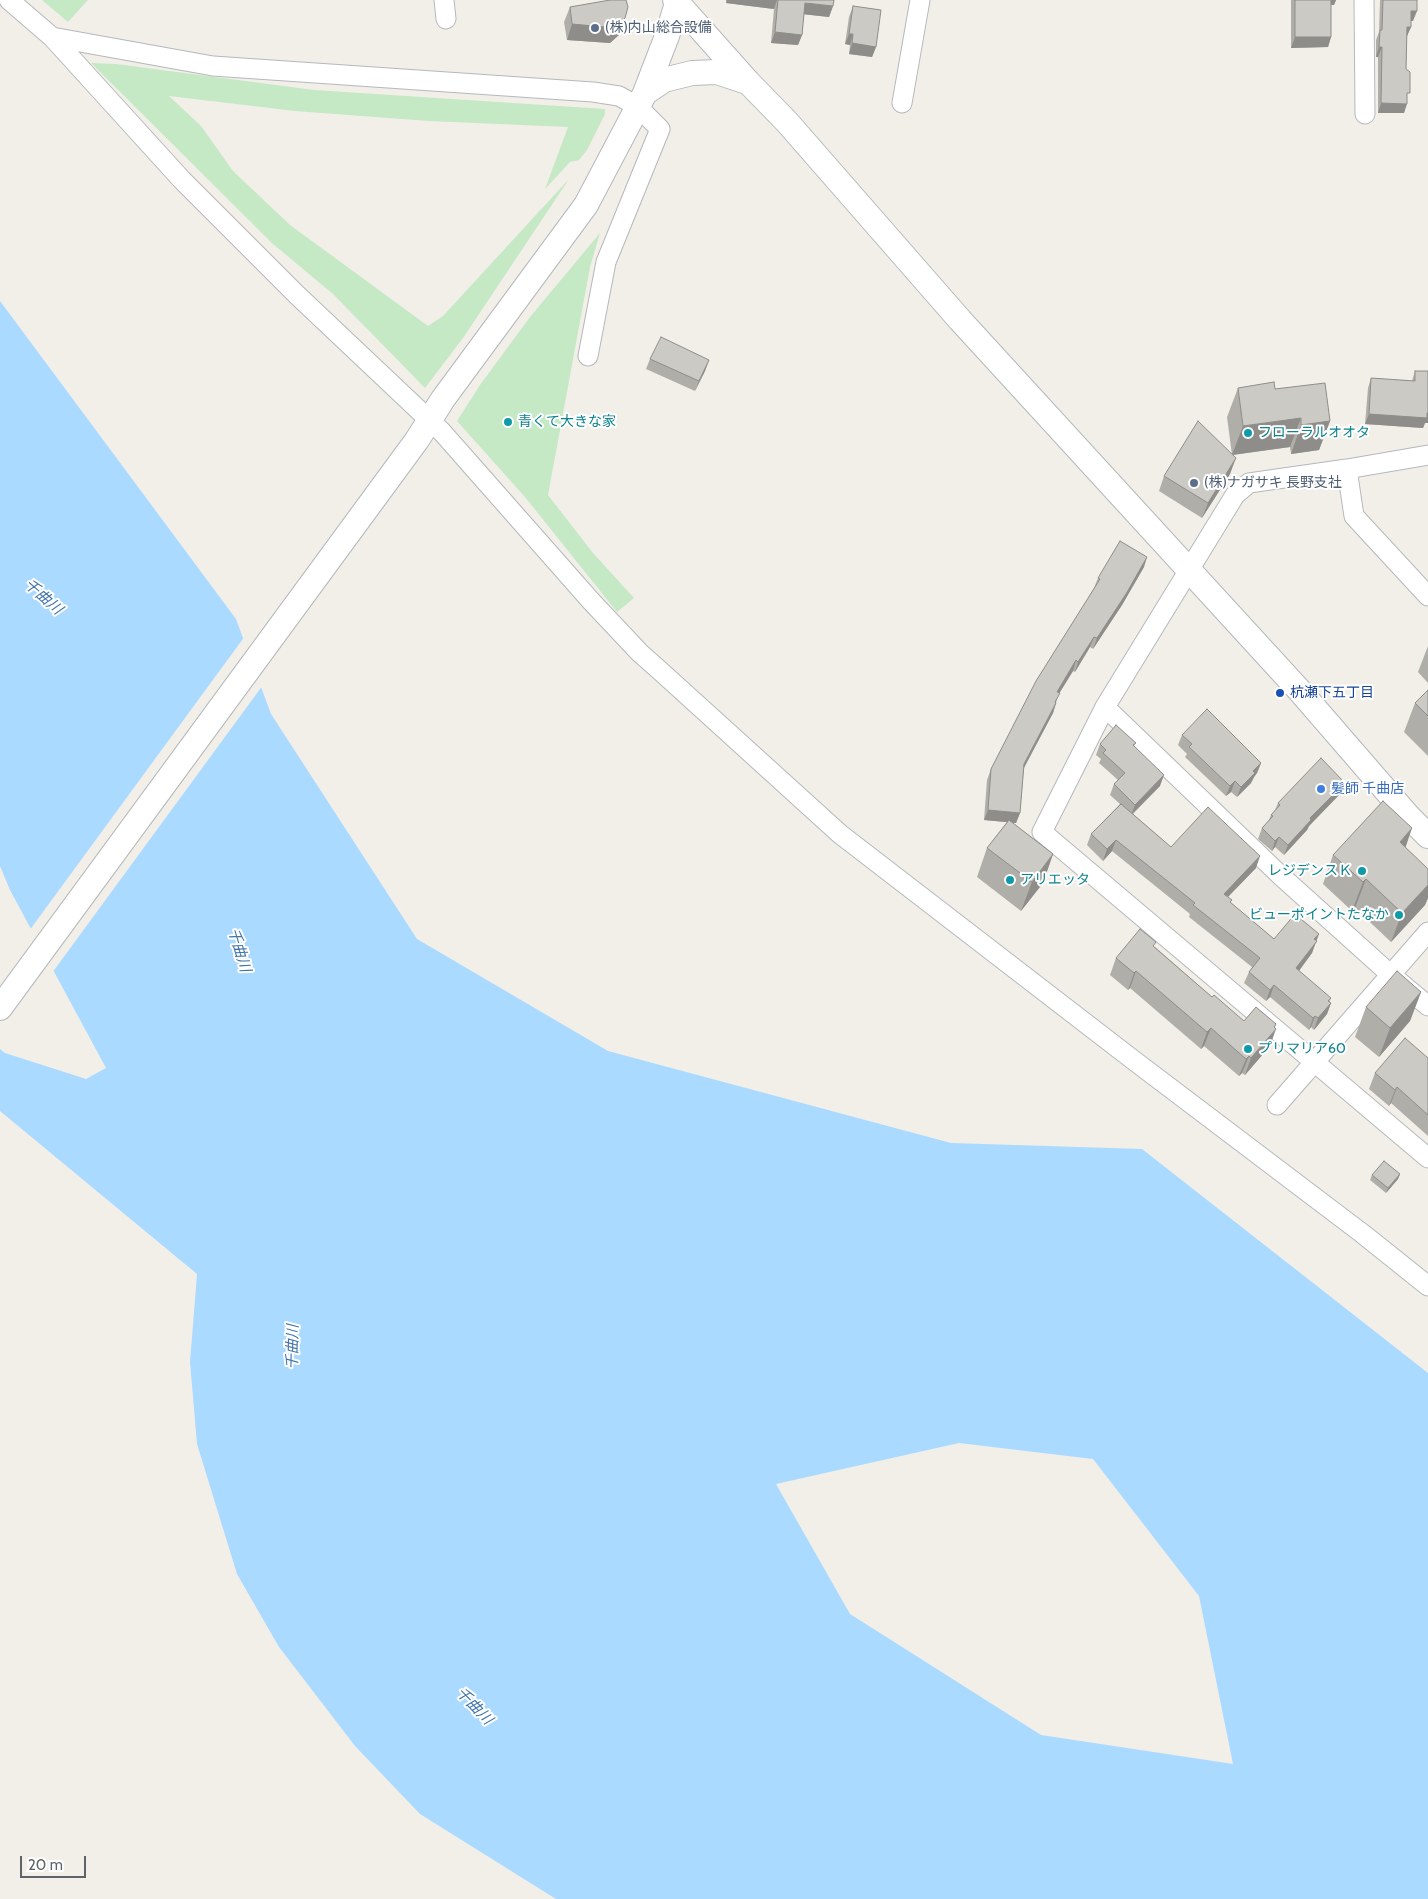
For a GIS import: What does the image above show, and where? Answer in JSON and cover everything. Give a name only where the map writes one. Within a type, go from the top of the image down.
[{"type":"street","points":[[9,0],[52,37],[182,180],[297,295],[430,421],[640,653],[840,834],[1363,1234],[1428,1286]]},
{"type":"street","points":[[444,0],[446,19]]},
{"type":"street","points":[[902,103],[920,0]]},
{"type":"street","points":[[1364,0],[1366,114]]},
{"type":"street","points":[[0,1008],[417,440],[444,399],[586,204],[642,99],[677,1],[748,82],[787,122],[960,320],[1299,690],[1409,817],[1428,836]]},
{"type":"street","points":[[52,37],[213,66],[593,92],[642,99],[664,80],[692,73],[717,72],[748,82]]},
{"type":"street","points":[[588,356],[606,262],[660,129],[642,99]]},
{"type":"street","points":[[1428,455],[1249,483],[1236,495],[1105,707],[1042,832],[1428,1158]]},
{"type":"street","points":[[1347,469],[1354,516],[1428,596]]},
{"type":"street","points":[[1105,707],[1281,876],[1428,1006]]},
{"type":"street","points":[[1277,1105],[1428,932]]},
{"type":"green space","points":[[42,0],[88,0],[68,22]]},
{"type":"green space","points":[[91,63],[116,64],[314,90],[605,109],[605,114],[587,150],[579,160],[570,162],[545,189],[568,127],[429,121],[295,111],[169,96],[201,126],[233,171],[290,225],[428,326],[443,316],[569,179],[463,338],[425,388],[333,294],[273,244]]},
{"type":"green space","points":[[600,233],[590,267],[548,495],[593,553],[634,598],[617,612],[525,497],[457,421],[480,385],[530,317]]},
{"type":"water","name":"千曲川","points":[[0,301],[236,619],[271,714],[417,939],[608,1051],[951,1143],[1142,1149],[1428,1373],[1428,1899],[556,1899],[420,1814],[355,1746],[279,1647],[237,1574],[197,1444],[190,1362],[197,1274],[0,1111],[0,1049],[5,1053],[86,1079],[106,1068],[10,890],[0,866]],"holes":[[[959,1443],[1093,1459],[1199,1596],[1233,1764],[1041,1735],[850,1614],[776,1484]]]},
{"type":"pier","points":[[245,636],[263,685],[52,973],[29,931]]},
{"type":"building","points":[[610,0],[626,0],[628,7],[625,18],[616,28],[572,24],[570,7]]},
{"type":"building","points":[[778,0],[834,0],[833,6],[805,3],[802,35],[775,32]]},
{"type":"building","points":[[1295,0],[1331,0],[1331,37],[1295,37]]},
{"type":"building","points":[[1383,0],[1417,0],[1417,11],[1411,11],[1411,27],[1407,27],[1406,69],[1410,72],[1410,93],[1407,93],[1407,104],[1381,103],[1382,47],[1379,47],[1380,30],[1382,30]]},
{"type":"building","points":[[853,6],[881,10],[876,47],[852,43],[853,34],[849,34]]},
{"type":"building","points":[[661,337],[709,360],[699,381],[650,359]]},
{"type":"building","points":[[1415,371],[1428,371],[1427,418],[1369,414],[1371,378],[1415,381]]},
{"type":"building","points":[[1274,382],[1275,389],[1325,383],[1330,421],[1301,425],[1301,418],[1243,426],[1238,388]]},
{"type":"building","name":"(株)ナガサキ 長野支社","points":[[1198,421],[1236,458],[1208,503],[1164,476]]},
{"type":"building","points":[[1120,541],[1147,557],[1126,594],[1097,638],[1094,637],[1078,662],[1076,660],[1057,692],[1060,693],[1056,703],[1024,764],[1020,813],[988,810],[991,769],[1036,681],[1100,579],[1098,578]]},
{"type":"building","points":[[1428,690],[1428,716],[1415,703]]},
{"type":"building","points":[[1207,709],[1261,763],[1253,771],[1255,773],[1241,787],[1235,781],[1230,786],[1189,747],[1192,744],[1182,735]]},
{"type":"building","points":[[1116,725],[1136,743],[1133,745],[1164,775],[1135,805],[1114,784],[1125,773],[1103,753],[1106,750],[1100,744]]},
{"type":"building","points":[[1321,758],[1345,783],[1310,818],[1311,820],[1288,845],[1279,837],[1275,841],[1262,828],[1273,816],[1271,815],[1280,805],[1278,803]]},
{"type":"building","points":[[1383,801],[1412,828],[1400,842],[1428,869],[1428,885],[1402,913],[1366,879],[1363,882],[1333,855]]},
{"type":"building","points":[[1121,804],[1171,847],[1208,807],[1260,856],[1224,894],[1232,900],[1230,902],[1274,939],[1295,914],[1319,934],[1314,939],[1317,941],[1296,968],[1331,998],[1328,1001],[1331,1003],[1318,1018],[1315,1016],[1313,1018],[1274,985],[1270,990],[1249,972],[1260,958],[1193,905],[1195,903],[1116,840],[1107,849],[1091,834]]},
{"type":"building","points":[[1009,820],[1053,854],[1032,882],[987,848]]},
{"type":"building","points":[[1140,929],[1156,942],[1153,946],[1212,997],[1214,995],[1244,1021],[1256,1007],[1276,1024],[1274,1027],[1276,1029],[1251,1058],[1249,1056],[1246,1059],[1211,1028],[1207,1032],[1136,971],[1134,973],[1116,958]]},
{"type":"building","points":[[1397,971],[1421,992],[1390,1028],[1366,1007]]},
{"type":"building","points":[[1405,1038],[1428,1058],[1428,1115],[1397,1087],[1395,1090],[1375,1073]]},
{"type":"building","points":[[1384,1161],[1400,1174],[1388,1188],[1372,1175]]},
{"type":"place","name":"(株)内山総合設備","points":[[595,28]]},
{"type":"place","name":"青くて大きな家","points":[[508,422]]},
{"type":"place","name":"フローラルオオタ","points":[[1248,433]]},
{"type":"place","name":"(株)ナガサキ 長野支社","points":[[1194,483]]},
{"type":"place","name":"杭瀬下五丁目","points":[[1280,693]]},
{"type":"place","name":"髪師 千曲店","points":[[1321,789]]},
{"type":"place","name":"レジデンスＫ","points":[[1362,871]]},
{"type":"place","name":"アリエッタ","points":[[1010,880]]},
{"type":"place","name":"ビューポイントたなか","points":[[1399,915]]},
{"type":"place","name":"プリマリア60","points":[[1248,1049]]}]
